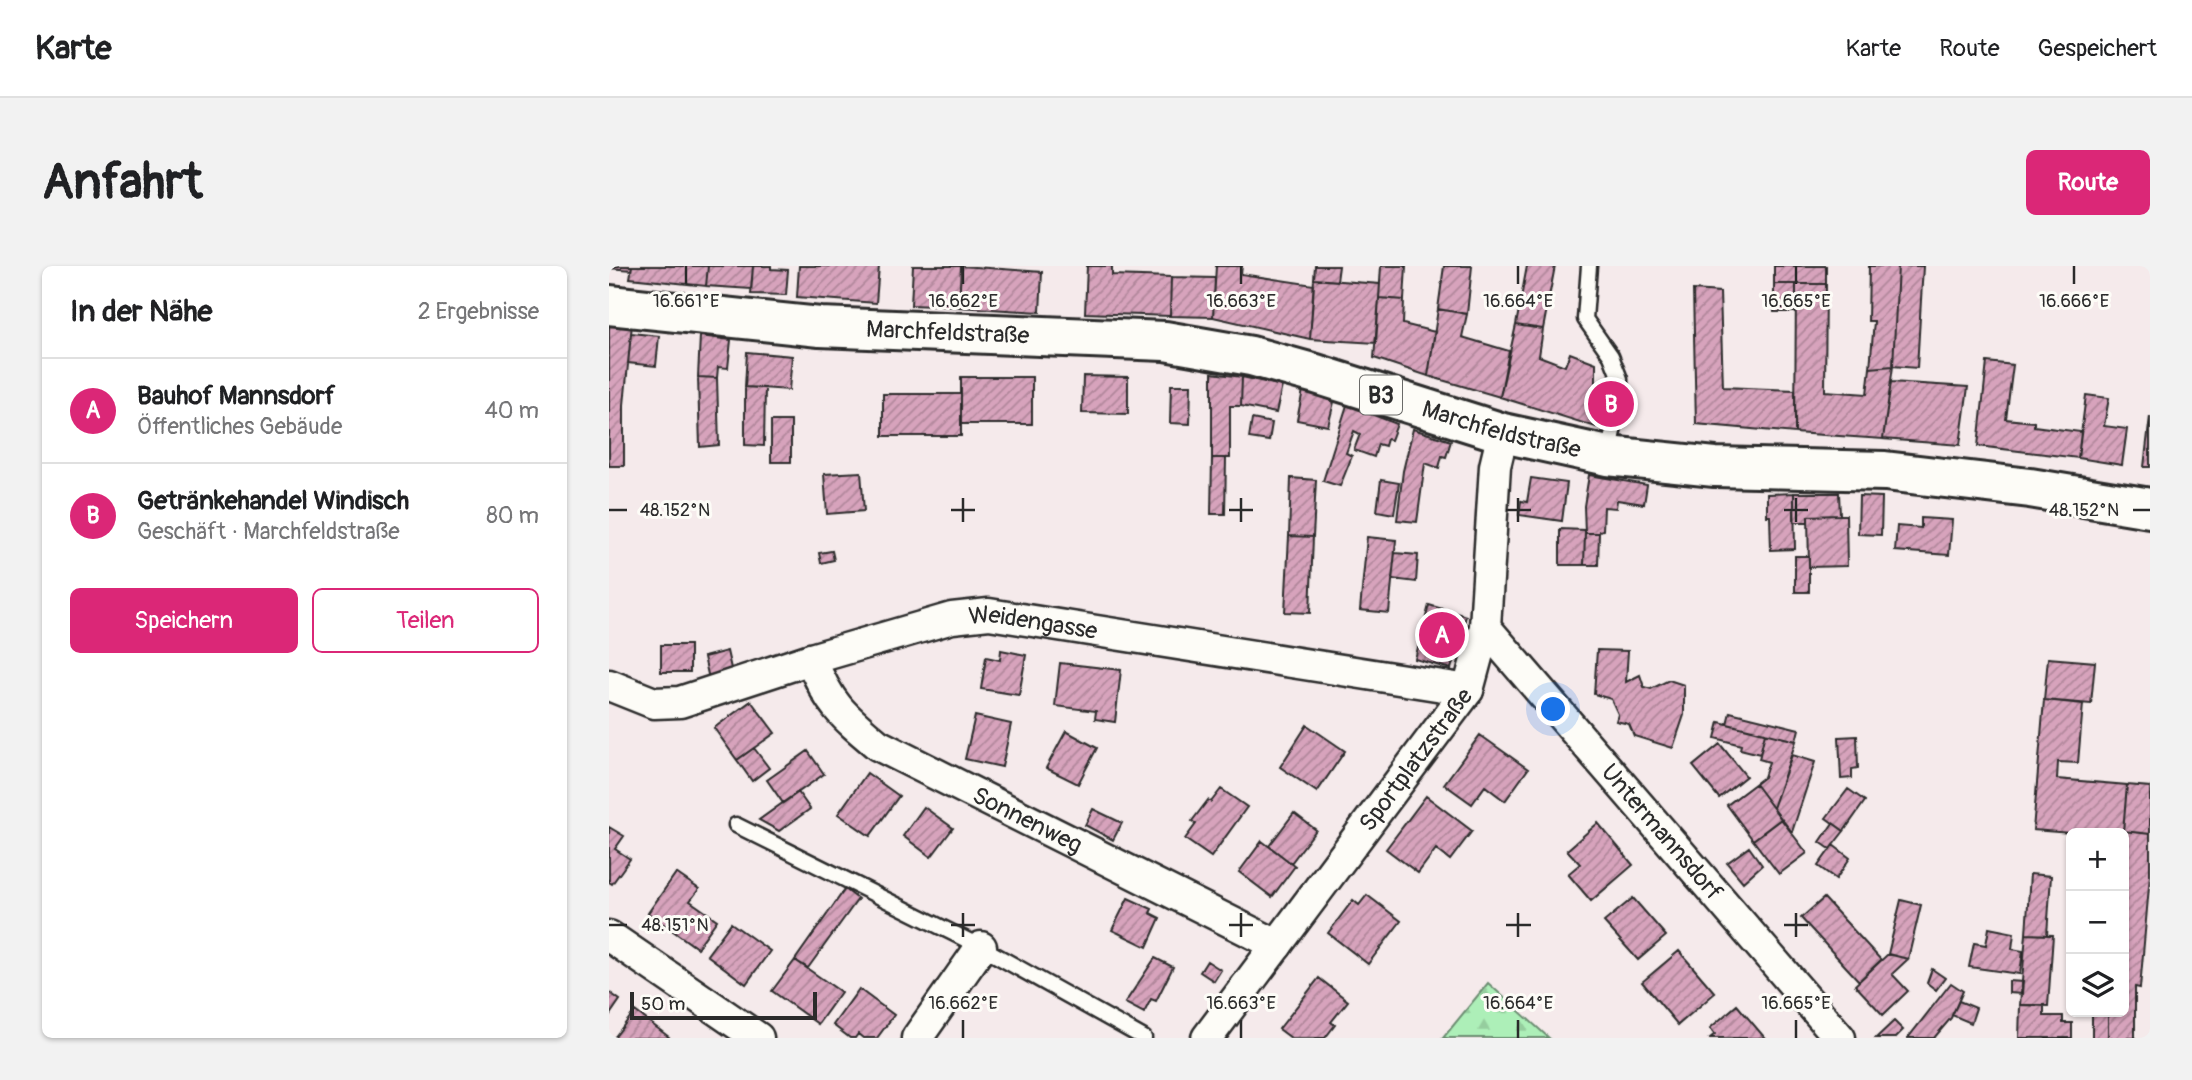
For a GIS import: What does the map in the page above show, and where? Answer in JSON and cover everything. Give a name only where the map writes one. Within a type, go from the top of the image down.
[{"type":"main road","name":"Marchfeldstraße","points":[[609,304],[820,327],[1165,341],[1251,356],[1503,433],[1608,456],[1715,467],[1885,471],[2030,488],[2150,508]]},
{"type":"street","name":"Sportplatzstraße","points":[[1206,1038],[1468,690],[1485,627],[1495,466],[1503,433]]},
{"type":"street","name":"Weidengasse","points":[[609,685],[654,703],[680,702],[811,659],[952,618],[989,614],[1468,690]]},
{"type":"street","name":"Untermannsdorf","points":[[1485,627],[1840,1038]]},
{"type":"street","name":"Sonnenweg","points":[[811,659],[823,689],[844,717],[878,745],[1277,945]]},
{"type":"street","points":[[609,936],[758,1038]]},
{"type":"street","points":[[917,1038],[981,947]]},
{"type":"lane","points":[[1589,266],[1585,319],[1611,356],[1620,379],[1620,398],[1608,456]]},
{"type":"lane","points":[[736,825],[981,947],[1144,1038]]},
{"type":"green space","points":[[1488,983],[1549,1038],[1443,1038]]},
{"type":"building","points":[[609,266],[632,266],[631,270]]},
{"type":"building","points":[[632,266],[708,266],[706,286],[630,278]]},
{"type":"building","points":[[708,266],[753,266],[751,289],[706,286]]},
{"type":"building","points":[[753,266],[788,270],[786,295],[751,294]]},
{"type":"building","points":[[799,266],[879,266],[876,303],[797,297]]},
{"type":"building","points":[[913,266],[961,266],[959,307],[911,305]]},
{"type":"building","points":[[961,266],[1042,272],[1040,312],[959,307]]},
{"type":"building","points":[[1087,266],[1112,266],[1112,275],[1171,277],[1170,316],[1085,313]]},
{"type":"building","points":[[1216,266],[1242,266],[1241,274],[1314,285],[1310,339],[1213,317]]},
{"type":"building","points":[[1315,266],[1339,266],[1337,281],[1314,279]]},
{"type":"building","points":[[1381,266],[1406,266],[1404,300],[1379,298]]},
{"type":"building","points":[[1444,266],[1472,266],[1467,314],[1438,309]]},
{"type":"building","points":[[1527,266],[1555,266],[1543,329],[1516,325]]},
{"type":"building","points":[[1774,266],[1826,266],[1826,284],[1774,284]]},
{"type":"building","points":[[1869,266],[1898,266],[1893,366],[1870,368],[1874,321],[1868,321]]},
{"type":"building","points":[[1898,266],[1923,266],[1917,368],[1893,366]]},
{"type":"building","points":[[1171,277],[1215,278],[1213,317],[1170,316]]},
{"type":"building","points":[[1314,279],[1380,284],[1376,343],[1310,339]]},
{"type":"building","points":[[1774,284],[1796,284],[1796,312],[1774,312]]},
{"type":"building","points":[[1796,284],[1826,284],[1825,391],[1867,394],[1870,368],[1893,366],[1883,439],[1795,433]]},
{"type":"building","points":[[1693,290],[1720,292],[1723,387],[1795,390],[1795,433],[1696,424]]},
{"type":"building","points":[[1379,298],[1404,300],[1403,324],[1435,332],[1428,376],[1374,358]]},
{"type":"building","points":[[1438,309],[1467,314],[1462,337],[1509,351],[1500,397],[1428,376]]},
{"type":"building","points":[[609,322],[632,324],[624,405],[624,466],[609,466]]},
{"type":"building","points":[[1516,325],[1543,329],[1539,356],[1565,366],[1570,353],[1596,363],[1596,427],[1500,397]]},
{"type":"building","points":[[631,333],[659,336],[656,366],[628,363]]},
{"type":"building","points":[[700,336],[731,340],[728,368],[718,367],[717,378],[698,377]]},
{"type":"building","points":[[747,352],[792,356],[789,390],[745,387]]},
{"type":"building","points":[[1987,362],[2013,365],[2006,419],[2034,422],[2034,426],[2081,432],[2078,458],[1978,446]]},
{"type":"building","points":[[1212,373],[1242,377],[1241,406],[1230,406],[1230,458],[1212,458]]},
{"type":"building","points":[[1083,376],[1128,377],[1128,414],[1082,413]]},
{"type":"building","points":[[698,377],[717,378],[719,445],[700,447]]},
{"type":"building","points":[[961,377],[1032,377],[1032,424],[961,424]]},
{"type":"building","points":[[1242,377],[1282,386],[1276,413],[1241,406]]},
{"type":"building","points":[[1891,382],[1968,387],[1960,445],[1883,439]]},
{"type":"building","points":[[1171,385],[1191,385],[1190,424],[1170,423]]},
{"type":"building","points":[[745,387],[765,388],[764,446],[745,445]]},
{"type":"building","points":[[1303,390],[1334,402],[1328,426],[1297,420]]},
{"type":"building","points":[[883,394],[961,394],[961,436],[883,436]]},
{"type":"building","points":[[2086,395],[2109,398],[2104,426],[2127,429],[2122,465],[2078,458]]},
{"type":"building","points":[[1347,405],[1397,424],[1391,440],[1387,439],[1385,446],[1378,444],[1374,457],[1354,450],[1360,434],[1354,431],[1346,453],[1352,456],[1340,486],[1323,481]]},
{"type":"building","points":[[2150,416],[2150,467],[2144,467]]},
{"type":"building","points":[[1252,419],[1272,423],[1269,441],[1249,438]]},
{"type":"building","points":[[771,421],[791,421],[791,462],[771,462]]},
{"type":"building","points":[[1413,429],[1451,441],[1446,457],[1442,456],[1439,468],[1425,463],[1417,522],[1397,520],[1403,471]]},
{"type":"building","points":[[1212,458],[1226,458],[1225,514],[1211,514]]},
{"type":"building","points":[[861,472],[864,511],[827,514],[824,474]]},
{"type":"building","points":[[1589,475],[1647,485],[1644,504],[1617,500],[1616,508],[1604,507],[1603,530],[1599,533],[1585,533],[1584,506]]},
{"type":"building","points":[[1291,478],[1316,480],[1313,537],[1289,536]]},
{"type":"building","points":[[1531,478],[1567,483],[1562,521],[1519,515],[1521,501],[1527,502]]},
{"type":"building","points":[[1381,480],[1399,483],[1394,514],[1377,511]]},
{"type":"building","points":[[1794,493],[1795,549],[1771,550],[1767,494]]},
{"type":"building","points":[[1794,493],[1839,493],[1840,515],[1808,516],[1808,522],[1794,522]]},
{"type":"building","points":[[1859,496],[1882,497],[1881,535],[1858,534]]},
{"type":"building","points":[[1846,515],[1847,566],[1809,567],[1808,516]]},
{"type":"building","points":[[1921,518],[1952,520],[1949,555],[1895,551],[1897,526],[1921,528]]},
{"type":"building","points":[[1560,529],[1585,530],[1584,565],[1560,565]]},
{"type":"building","points":[[1585,533],[1599,533],[1598,565],[1584,565]]},
{"type":"building","points":[[1289,536],[1313,537],[1310,613],[1285,612]]},
{"type":"building","points":[[1367,537],[1396,540],[1389,613],[1360,610]]},
{"type":"building","points":[[832,551],[834,560],[821,563],[819,553]]},
{"type":"building","points":[[1395,553],[1418,555],[1416,582],[1392,579]]},
{"type":"building","points":[[1795,556],[1809,556],[1809,592],[1795,592]]},
{"type":"building","points":[[1429,605],[1466,616],[1451,669],[1415,659]]},
{"type":"building","points":[[661,645],[690,645],[690,672],[661,672]]},
{"type":"building","points":[[1001,650],[1026,655],[1019,695],[981,689],[986,657],[1000,660]]},
{"type":"building","points":[[1597,650],[1628,651],[1626,682],[1640,675],[1644,687],[1651,689],[1669,680],[1684,685],[1684,715],[1673,748],[1634,736],[1629,724],[1616,721],[1618,714],[1611,699],[1594,694]]},
{"type":"building","points":[[727,651],[732,673],[709,679],[704,657]]},
{"type":"building","points":[[2048,658],[2095,662],[2091,704],[2044,700]]},
{"type":"building","points":[[1060,663],[1121,670],[1115,722],[1095,719],[1096,711],[1055,706]]},
{"type":"building","points":[[2044,700],[2083,704],[2078,763],[2058,762],[2057,779],[2127,785],[2123,828],[2066,828],[2066,833],[2033,830]]},
{"type":"building","points":[[751,701],[775,733],[737,760],[714,728]]},
{"type":"building","points":[[1730,712],[1799,729],[1796,741],[1727,724]]},
{"type":"building","points":[[975,716],[1011,724],[1002,767],[965,759]]},
{"type":"building","points":[[1719,722],[1765,733],[1760,754],[1740,749],[1741,745],[1715,738]]},
{"type":"building","points":[[1307,725],[1345,751],[1317,792],[1280,767]]},
{"type":"building","points":[[1066,731],[1097,748],[1078,784],[1046,768]]},
{"type":"building","points":[[1765,733],[1796,741],[1773,808],[1755,784],[1764,777],[1769,762],[1759,759]]},
{"type":"building","points":[[1480,735],[1528,769],[1505,801],[1485,786],[1472,804],[1444,784]]},
{"type":"building","points":[[1857,736],[1858,768],[1852,769],[1852,778],[1841,779],[1839,737]]},
{"type":"building","points":[[1720,744],[1746,776],[1719,798],[1693,766]]},
{"type":"building","points":[[754,748],[769,768],[752,781],[737,760]]},
{"type":"building","points":[[808,751],[824,774],[783,803],[767,780]]},
{"type":"building","points":[[1792,755],[1815,762],[1792,832],[1773,808]]},
{"type":"building","points":[[867,773],[899,796],[870,836],[838,814]]},
{"type":"building","points":[[1755,784],[1781,819],[1753,840],[1727,805]]},
{"type":"building","points":[[2127,785],[2150,787],[2150,834],[2129,832],[2129,828],[2123,828]]},
{"type":"building","points":[[1221,789],[1247,807],[1211,857],[1185,839],[1196,824],[1192,821],[1208,800],[1211,802]]},
{"type":"building","points":[[1848,789],[1865,801],[1844,831],[1826,818]]},
{"type":"building","points":[[798,792],[810,809],[779,831],[759,820]]},
{"type":"building","points":[[1426,796],[1472,831],[1450,860],[1436,849],[1418,873],[1386,849]]},
{"type":"building","points":[[924,807],[953,828],[931,857],[903,836]]},
{"type":"building","points":[[1093,809],[1122,823],[1113,840],[1085,825]]},
{"type":"building","points":[[1294,813],[1316,830],[1291,863],[1269,846]]},
{"type":"building","points":[[1781,819],[1807,853],[1779,874],[1753,840]]},
{"type":"building","points":[[1598,823],[1633,865],[1591,901],[1568,874],[1580,864],[1567,850]]},
{"type":"building","points":[[1833,823],[1844,831],[1830,849],[1820,842]]},
{"type":"building","points":[[609,827],[624,836],[615,849],[630,859],[612,884],[609,882]]},
{"type":"building","points":[[2129,832],[2150,834],[2150,875],[2140,988],[2135,987],[2135,1038],[2108,1038],[2108,1017],[2129,1017]]},
{"type":"building","points":[[1262,841],[1295,866],[1272,897],[1239,872]]},
{"type":"building","points":[[1833,845],[1850,858],[1836,879],[1818,866]]},
{"type":"building","points":[[1749,847],[1762,865],[1743,882],[1727,863]]},
{"type":"building","points":[[676,873],[699,889],[690,901],[717,920],[697,948],[648,913]]},
{"type":"building","points":[[2030,874],[2051,876],[2047,935],[2026,934]]},
{"type":"building","points":[[845,889],[858,899],[808,968],[795,960]]},
{"type":"building","points":[[1367,895],[1401,921],[1368,964],[1328,933],[1353,900],[1359,905]]},
{"type":"building","points":[[1128,898],[1152,909],[1150,913],[1160,918],[1147,947],[1112,930]]},
{"type":"building","points":[[1633,898],[1666,936],[1638,960],[1604,922]]},
{"type":"building","points":[[1824,898],[1881,960],[1859,981],[1801,918]]},
{"type":"building","points":[[1901,900],[1921,905],[1908,959],[1888,954]]},
{"type":"building","points":[[731,923],[770,951],[746,984],[707,955]]},
{"type":"building","points":[[1989,928],[2014,933],[2012,949],[2023,951],[2020,974],[1969,967],[1974,943],[1986,945]]},
{"type":"building","points":[[2026,934],[2053,935],[2048,1006],[2020,1005]]},
{"type":"building","points":[[1679,951],[1715,993],[1678,1025],[1642,982]]},
{"type":"building","points":[[1888,954],[1908,959],[1892,974],[1908,991],[1883,1015],[1855,985]]},
{"type":"building","points":[[1155,958],[1173,967],[1156,1001],[1151,999],[1144,1013],[1125,1003]]},
{"type":"building","points":[[795,960],[841,992],[818,1024],[772,991]]},
{"type":"building","points":[[1207,961],[1221,970],[1214,981],[1200,972]]},
{"type":"building","points":[[1932,969],[1945,978],[1936,990],[1927,983]]},
{"type":"building","points":[[1319,978],[1348,1001],[1331,1022],[1335,1025],[1325,1038],[1291,1038],[1279,1029]]},
{"type":"building","points":[[2009,981],[2023,982],[2022,994],[2009,993]]},
{"type":"building","points":[[1951,983],[1963,991],[1951,1018],[1934,1038],[1908,1038]]},
{"type":"building","points":[[859,989],[894,1015],[877,1038],[863,1038],[858,1034],[855,1038],[850,1038],[833,1025]]},
{"type":"building","points":[[609,992],[620,1000],[609,1016]]},
{"type":"building","points":[[1959,1001],[1976,1008],[1971,1023],[1952,1015]]},
{"type":"building","points":[[1737,1005],[1765,1038],[1710,1038],[1715,1034],[1710,1028]]},
{"type":"building","points":[[2020,1005],[2044,1005],[2044,1016],[2063,1016],[2063,1023],[2072,1023],[2072,1038],[2019,1038]]},
{"type":"building","points":[[635,1011],[669,1037],[614,1038]]},
{"type":"building","points":[[2092,1017],[2108,1017],[2108,1038],[2092,1038]]},
{"type":"building","points":[[1894,1021],[1903,1030],[1895,1038],[1876,1038]]},
{"type":"place","name":"Getränkehandel Windisch","points":[[1611,404]]},
{"type":"place","name":"Bauhof Mannsdorf","points":[[1442,635]]}]
